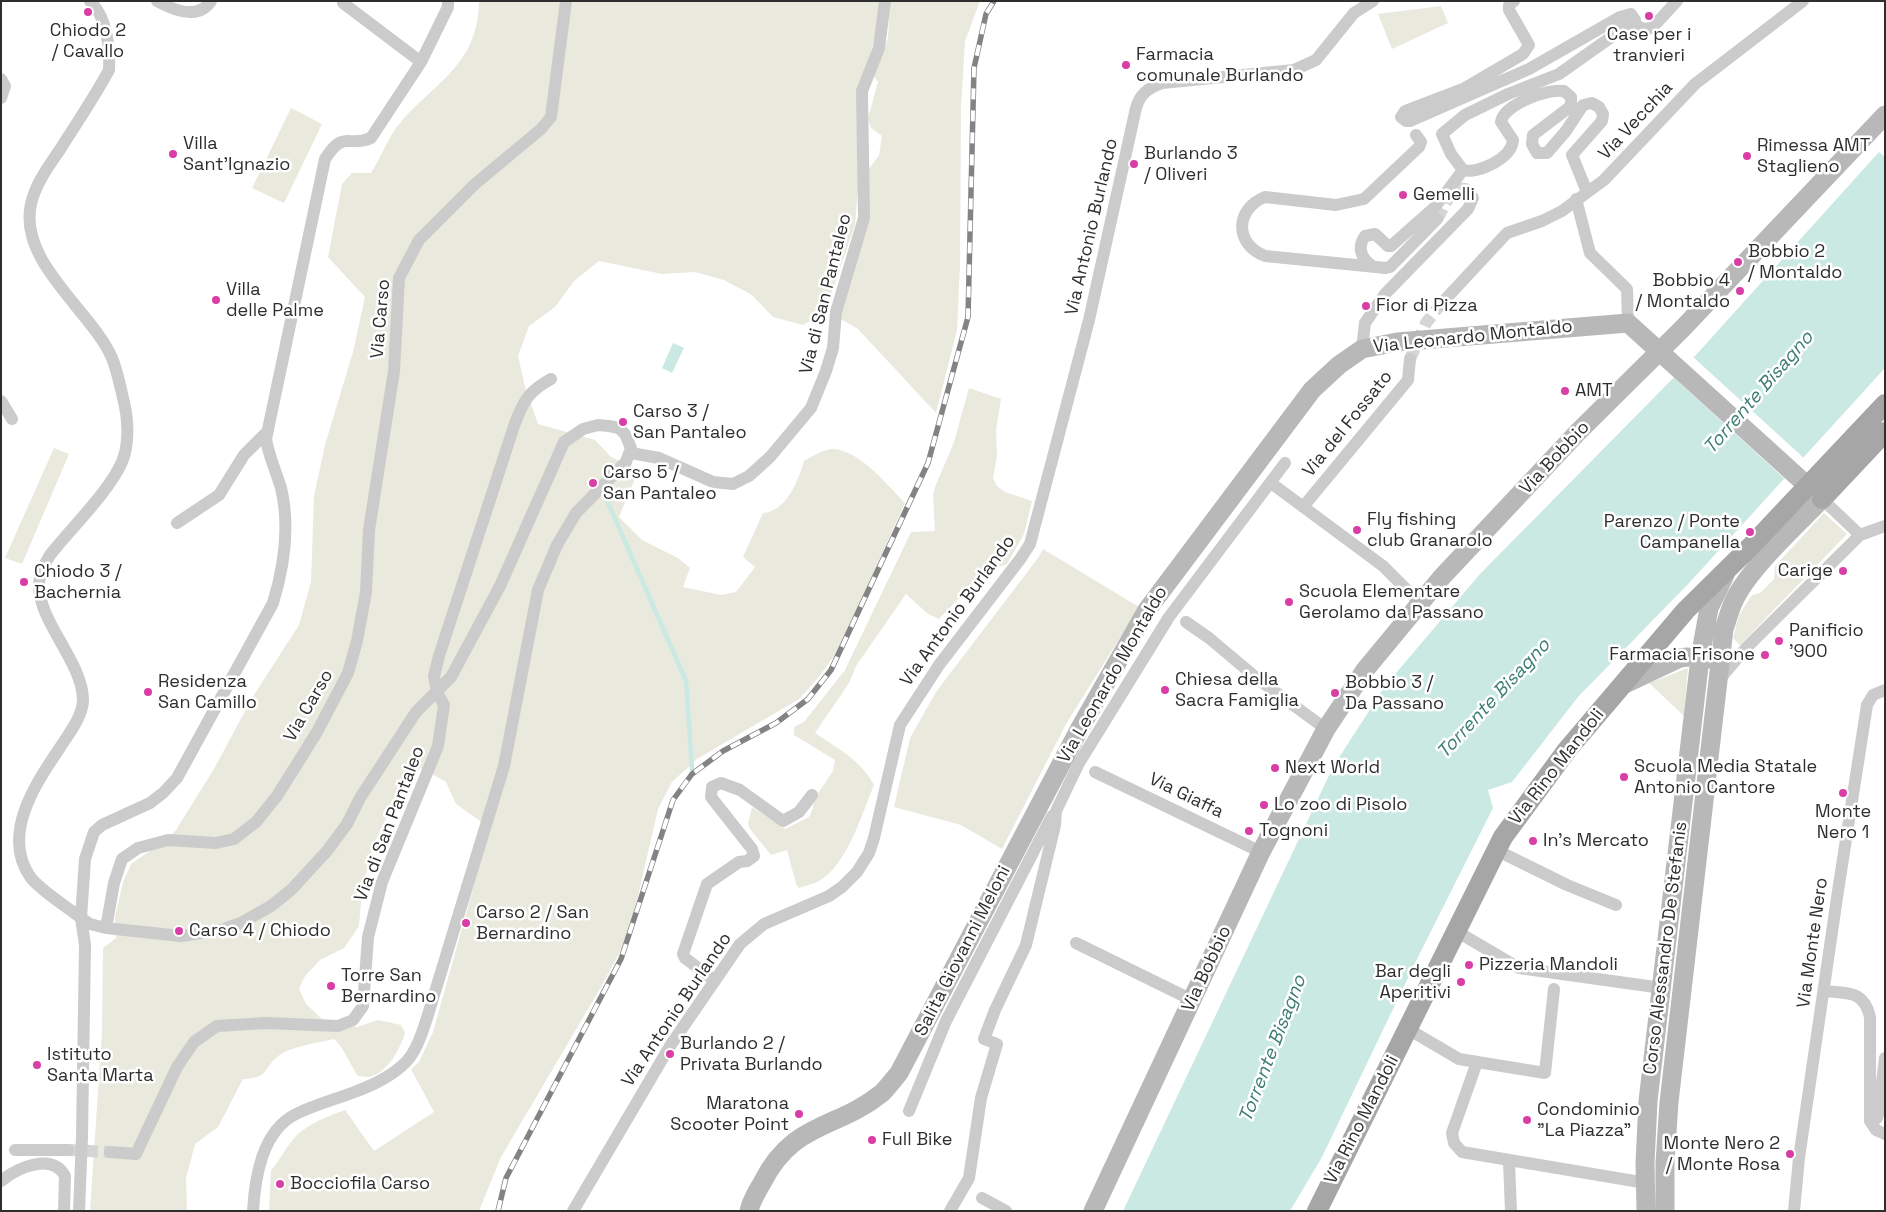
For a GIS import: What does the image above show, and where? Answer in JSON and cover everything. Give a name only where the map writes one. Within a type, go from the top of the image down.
[{"type":"main road","name":"Via Bobbio","points":[[1093,1211],[1261,852],[1326,729],[1365,670],[1419,602],[1578,432],[1660,351],[1885,115]]},
{"type":"main road","points":[[1628,323],[1822,499],[1880,440]]},
{"type":"main road","name":"Via Leonardo Montaldo","points":[[749,1211],[766,1174],[795,1140],[810,1130],[870,1101],[884,1091],[900,1073],[1071,744],[1147,610],[1312,390],[1362,349],[1397,342],[1628,323]]},
{"type":"main road","name":"Via Rino Mandoli","points":[[1317,1211],[1496,850],[1567,750],[1686,610],[1727,571],[1786,509],[1804,482],[1885,404]]},
{"type":"main road","name":"Corso Alessandro De Stefanis","points":[[1665,1211],[1665,1163],[1669,1102],[1724,629],[1733,603],[1741,589],[1822,499]]},
{"type":"main road","name":"Corso Alessandro De Stefanis","points":[[1646,1211],[1648,1101],[1700,658],[1709,608],[1727,571]]},
{"type":"main road","name":"Via Rino Mandoli","points":[[1620,687],[1680,658],[1720,658]]},
{"type":"street","points":[[90,1],[95,7],[106,34],[110,49],[109,70],[42,177],[31,204],[29,222],[34,243],[43,262],[95,330],[112,358],[126,409],[128,426],[123,460],[112,478],[50,555],[43,568],[39,583],[47,613],[79,680],[83,701],[73,729],[24,806],[15,835],[17,851],[31,878],[81,918],[90,924],[106,928],[181,936],[221,930],[241,923],[271,906],[291,890],[327,851],[347,824],[360,798],[416,712],[451,677],[500,586],[564,442],[582,429],[598,425],[619,428],[631,443],[630,453],[626,462],[576,513],[557,544],[538,590],[504,766],[427,1018],[414,1050],[397,1070],[378,1084],[295,1115],[285,1123],[272,1138],[258,1169],[253,1211]]},
{"type":"street","points":[[157,1],[166,6],[197,13],[202,12],[212,1]]},
{"type":"street","points":[[79,1211],[85,945],[81,918],[85,859],[94,832],[102,825],[150,803],[163,794],[177,778],[273,603],[281,576],[285,522],[280,485],[268,452],[266,439],[325,159],[337,143],[347,139],[362,142],[371,138],[420,62],[448,1]]},
{"type":"street","name":"Via Carso","points":[[106,928],[116,875],[122,859],[138,848],[168,840],[216,843],[234,838],[256,822],[278,796],[317,732],[348,673],[358,641],[366,592],[369,530],[394,371],[399,278],[419,240],[475,184],[541,129],[551,117],[566,1]]},
{"type":"street","name":"Via di San Pantaleo","points":[[630,453],[659,458],[713,482],[733,484],[749,476],[770,457],[785,442],[810,408],[826,372],[833,348],[836,312],[864,218],[862,91],[882,36],[885,1]]},
{"type":"street","name":"Via Antonio Burlando","points":[[573,1211],[670,1046],[740,944],[752,932],[764,924],[829,896],[842,887],[857,872],[869,853],[874,838],[900,725],[939,665],[1022,558],[1030,544],[1089,320],[1136,108],[1141,97],[1151,87],[1171,82],[1294,70],[1316,60],[1354,13],[1373,1]]},
{"type":"street","points":[[1514,1],[1509,5],[1509,10],[1529,45],[1523,54],[1465,88],[1405,110],[1401,115],[1404,120],[1410,121],[1448,106],[1529,69],[1620,17],[1630,14],[1635,20],[1634,24]]},
{"type":"street","points":[[1634,24],[1643,29],[1652,28],[1677,1]]},
{"type":"street","name":"Via Vecchia","points":[[1440,305],[1507,232],[1542,221],[1562,211],[1604,180],[1695,84],[1803,1]]},
{"type":"street","points":[[343,2],[420,62]]},
{"type":"street","points":[[1463,170],[1442,137],[1444,130],[1465,115],[1508,94],[1559,74],[1624,28],[1634,24]]},
{"type":"street","points":[[1,79],[5,86],[1,98]]},
{"type":"street","points":[[1463,170],[1477,169],[1505,155],[1513,143],[1501,122],[1507,110],[1538,95],[1561,90],[1571,98],[1571,106],[1533,135],[1532,144],[1538,153],[1547,152],[1566,131],[1583,105],[1592,103],[1599,107],[1603,114],[1602,121],[1572,155],[1587,192]]},
{"type":"street","points":[[1416,135],[1421,142],[1419,147],[1364,199],[1336,205],[1265,197],[1258,200],[1245,213],[1242,232],[1245,241],[1256,253],[1293,260],[1390,266],[1437,219]]},
{"type":"street","points":[[1371,265],[1361,253],[1361,243],[1364,236],[1375,234],[1388,246],[1391,246],[1435,207],[1462,174],[1463,170]]},
{"type":"street","points":[[1362,349],[1365,323],[1385,294],[1468,209],[1472,198]]},
{"type":"street","points":[[1576,200],[1590,253],[1627,289],[1628,323]]},
{"type":"street","name":"Via del Fossato","points":[[1303,507],[1408,380],[1410,359]]},
{"type":"street","points":[[437,692],[434,676],[439,656],[514,423],[523,403],[534,388],[551,379]]},
{"type":"street","points":[[1,401],[12,419]]},
{"type":"street","points":[[177,523],[220,495],[244,455],[268,431]]},
{"type":"street","points":[[950,1211],[969,1178],[981,1098],[997,1044],[984,1039],[995,1010],[1026,945],[1055,825],[1056,811],[1079,763],[1169,618],[1285,463]]},
{"type":"street","points":[[1271,483],[1383,566],[1419,602]]},
{"type":"street","points":[[1822,499],[1860,535]]},
{"type":"street","points":[[1719,681],[1746,648],[1860,535],[1885,526]]},
{"type":"street","points":[[1186,622],[1209,638],[1259,680],[1326,729]]},
{"type":"street","points":[[1720,658],[1746,648]]},
{"type":"street","name":"Via Monte Nero","points":[[1794,1211],[1800,1150],[1867,705],[1874,695],[1885,690]]},
{"type":"street","name":"Via di San Pantaleo","points":[[110,1152],[136,1154],[177,1068],[194,1042],[216,1026],[266,1024],[338,1026],[353,1020],[363,1006],[364,970],[368,937],[382,882],[438,746],[444,705],[437,692]]},
{"type":"street","name":"Via Giaffa","points":[[1095,772],[1261,852]]},
{"type":"street","points":[[715,981],[685,958],[683,954],[696,912],[710,880],[754,856],[752,850],[711,796],[712,787],[721,783],[733,786],[784,821],[799,812],[812,795]]},
{"type":"street","name":"Salita Giovanni Meloni","points":[[909,1111],[946,1022],[1056,811]]},
{"type":"street","points":[[1496,850],[1573,887],[1616,905]]},
{"type":"street","points":[[1456,931],[1519,968],[1662,988]]},
{"type":"street","points":[[1076,944],[1192,1000]]},
{"type":"street","points":[[1408,1029],[1458,1059],[1544,1073],[1554,989]]},
{"type":"street","points":[[1825,991],[1856,995],[1863,999],[1868,1007],[1870,1017],[1870,1121],[1876,1130],[1885,1134]]},
{"type":"street","points":[[1870,1121],[1877,1118],[1878,1114],[1885,1058]]},
{"type":"street","points":[[1477,1062],[1452,1133],[1454,1143],[1462,1152],[1509,1162],[1646,1183]]},
{"type":"street","points":[[28,1165],[15,1150],[68,1150]]},
{"type":"street","points":[[1509,1162],[1511,1211]]},
{"type":"street","points":[[1,1181],[14,1170],[28,1165],[52,1165],[63,1171],[65,1176],[64,1211]]},
{"type":"street","points":[[982,1198],[1006,1211]]},
{"type":"shaded area","points":[[479,1],[879,1],[879,24],[868,63],[855,225],[825,312],[803,325],[773,317],[752,295],[724,280],[695,272],[662,274],[599,261],[574,281],[555,307],[529,326],[518,356],[525,387],[538,424],[595,440],[611,457],[639,469],[619,517],[642,540],[678,558],[690,568],[683,587],[721,595],[736,592],[755,567],[743,557],[763,513],[778,507],[784,501],[794,486],[804,461],[822,451],[833,449],[853,455],[873,470],[905,503],[838,651],[818,678],[799,699],[697,759],[672,782],[658,809],[629,935],[601,987],[501,1157],[479,1211],[269,1211],[271,1170],[293,1139],[313,1123],[345,1110],[374,1151],[434,1112],[411,1069],[419,1062],[433,1032],[490,828],[456,804],[446,782],[421,768],[404,780],[374,844],[362,890],[359,926],[344,948],[320,960],[305,976],[299,989],[306,1004],[322,1019],[357,1027],[378,1020],[401,1025],[405,1033],[400,1046],[388,1065],[370,1077],[358,1076],[334,1039],[289,1050],[277,1057],[261,1075],[243,1079],[218,1127],[195,1144],[186,1178],[187,1211],[90,1211],[102,1032],[103,948],[116,938],[115,917],[123,882],[131,864],[166,840],[176,830],[214,769],[252,698],[299,625],[311,582],[314,496],[325,445],[353,352],[365,297],[328,257],[342,184],[352,173],[371,173],[396,128],[441,83],[463,57],[477,23]]},
{"type":"shaded area","points":[[890,1],[980,1],[965,41],[961,107],[960,265],[957,330],[936,413],[858,329],[839,318],[869,169],[879,155],[882,136],[871,128],[868,118],[878,82],[873,75],[888,38]]},
{"type":"shaded area","points":[[1441,6],[1448,23],[1392,49],[1378,14]]},
{"type":"shaded area","points":[[291,108],[322,124],[284,203],[252,188]]},
{"type":"shaded area","points":[[969,388],[1001,399],[996,430],[997,456],[993,478],[997,486],[1005,492],[1032,501],[1024,534],[1007,564],[983,573],[939,619],[928,614],[906,594],[856,666],[849,683],[815,733],[840,749],[862,768],[874,785],[859,824],[837,864],[828,875],[817,882],[799,888],[796,884],[787,850],[771,855],[750,829],[748,824],[752,807],[785,829],[809,817],[814,799],[833,771],[835,760],[794,735],[794,727],[804,722],[845,670],[911,532],[935,531],[933,495],[954,442]]},
{"type":"shaded area","points":[[54,448],[69,454],[22,564],[5,558]]},
{"type":"shaded area","points":[[1824,513],[1847,534],[1740,645],[1733,638],[1739,615],[1752,595],[1760,593],[1774,579],[1775,566]]},
{"type":"shaded area","points":[[1043,549],[1139,607],[1066,724],[1002,849],[961,825],[894,807],[910,738],[936,692]]},
{"type":"shaded area","points":[[1688,668],[1684,716],[1649,683]]},
{"type":"water","name":"Torrente Bisagno","points":[[1879,152],[1885,157],[1885,368],[1690,582],[1578,697],[1512,782],[1488,790],[1493,808],[1419,955],[1322,1157],[1290,1211],[1123,1211],[1333,767],[1385,686],[1480,574],[1695,356]]},
{"type":"water","points":[[673,343],[684,348],[672,373],[662,368]]},
{"type":"pier","points":[[1692,356],[1806,460],[1787,481],[1672,376]]},
{"type":"waterway","points":[[602,489],[686,681],[692,769]]},
{"type":"tunnel","points":[[1437,219],[1448,199],[1456,191],[1466,189],[1473,198]]},
{"type":"tunnel","points":[[1410,359],[1426,323],[1440,305]]},
{"type":"tunnel","points":[[68,1150],[110,1152]]},
{"type":"railway","points":[[498,1211],[506,1178],[621,959],[673,800],[692,774],[723,751],[776,723],[808,699],[831,670],[928,463],[968,317],[974,68],[986,14],[994,1]]},
{"type":"place","name":"Chiodo 2 / Cavallo","points":[[88,12]]},
{"type":"place","name":"Case per i tranvieri","points":[[1649,16]]},
{"type":"place","name":"Farmacia comunale Burlando","points":[[1126,65]]},
{"type":"place","name":"Villa Sant'Ignazio","points":[[173,154]]},
{"type":"place","name":"Rimessa AMT Staglieno","points":[[1747,156]]},
{"type":"place","name":"Burlando 3 / Oliveri","points":[[1134,164]]},
{"type":"place","name":"Gemelli","points":[[1403,195]]},
{"type":"place","name":"Bobbio 2 / Montaldo","points":[[1738,262]]},
{"type":"place","name":"Bobbio 4 / Montaldo","points":[[1740,291]]},
{"type":"place","name":"Villa delle Palme","points":[[216,300]]},
{"type":"place","name":"Fior di Pizza","points":[[1366,306]]},
{"type":"place","name":"AMT","points":[[1565,391]]},
{"type":"place","name":"Carso 3 / San Pantaleo","points":[[623,422]]},
{"type":"place","name":"Carso 5 / San Pantaleo","points":[[593,483]]},
{"type":"place","name":"Fly fishing club Granarolo","points":[[1357,530]]},
{"type":"place","name":"Parenzo / Ponte Campanella","points":[[1750,532]]},
{"type":"place","name":"Carige","points":[[1843,571]]},
{"type":"place","name":"Chiodo 3 / Bachernia","points":[[24,582]]},
{"type":"place","name":"Scuola Elementare Gerolamo da Passano","points":[[1289,602]]},
{"type":"place","name":"Panificio '900","points":[[1779,641]]},
{"type":"place","name":"Farmacia Frisone","points":[[1765,655]]},
{"type":"place","name":"Chiesa della Sacra Famiglia","points":[[1165,690]]},
{"type":"place","name":"Residenza San Camillo","points":[[148,692]]},
{"type":"place","name":"Bobbio 3 / Da Passano","points":[[1335,693]]},
{"type":"place","name":"Next World","points":[[1275,768]]},
{"type":"place","name":"Scuola Media Statale Antonio Cantore","points":[[1624,777]]},
{"type":"place","name":"Monte Nero 1","points":[[1843,793]]},
{"type":"place","name":"Lo zoo di Pisolo","points":[[1264,805]]},
{"type":"place","name":"Tognoni","points":[[1249,831]]},
{"type":"place","name":"In's Mercato","points":[[1533,841]]},
{"type":"place","name":"Carso 2 / San Bernardino","points":[[466,923]]},
{"type":"place","name":"Carso 4 / Chiodo","points":[[179,931]]},
{"type":"place","name":"Pizzeria Mandoli","points":[[1469,965]]},
{"type":"place","name":"Bar degli Aperitivi","points":[[1461,982]]},
{"type":"place","name":"Torre San Bernardino","points":[[331,986]]},
{"type":"place","name":"Burlando 2 / Privata Burlando","points":[[670,1054]]},
{"type":"place","name":"Istituto Santa Marta","points":[[37,1065]]},
{"type":"place","name":"Maratona Scooter Point","points":[[799,1114]]},
{"type":"place","name":"Condominio \"La Piazza\"","points":[[1527,1120]]},
{"type":"place","name":"Full Bike","points":[[872,1140]]},
{"type":"place","name":"Monte Nero 2 / Monte Rosa","points":[[1790,1154]]},
{"type":"place","name":"Bocciofila Carso","points":[[280,1184]]}]
